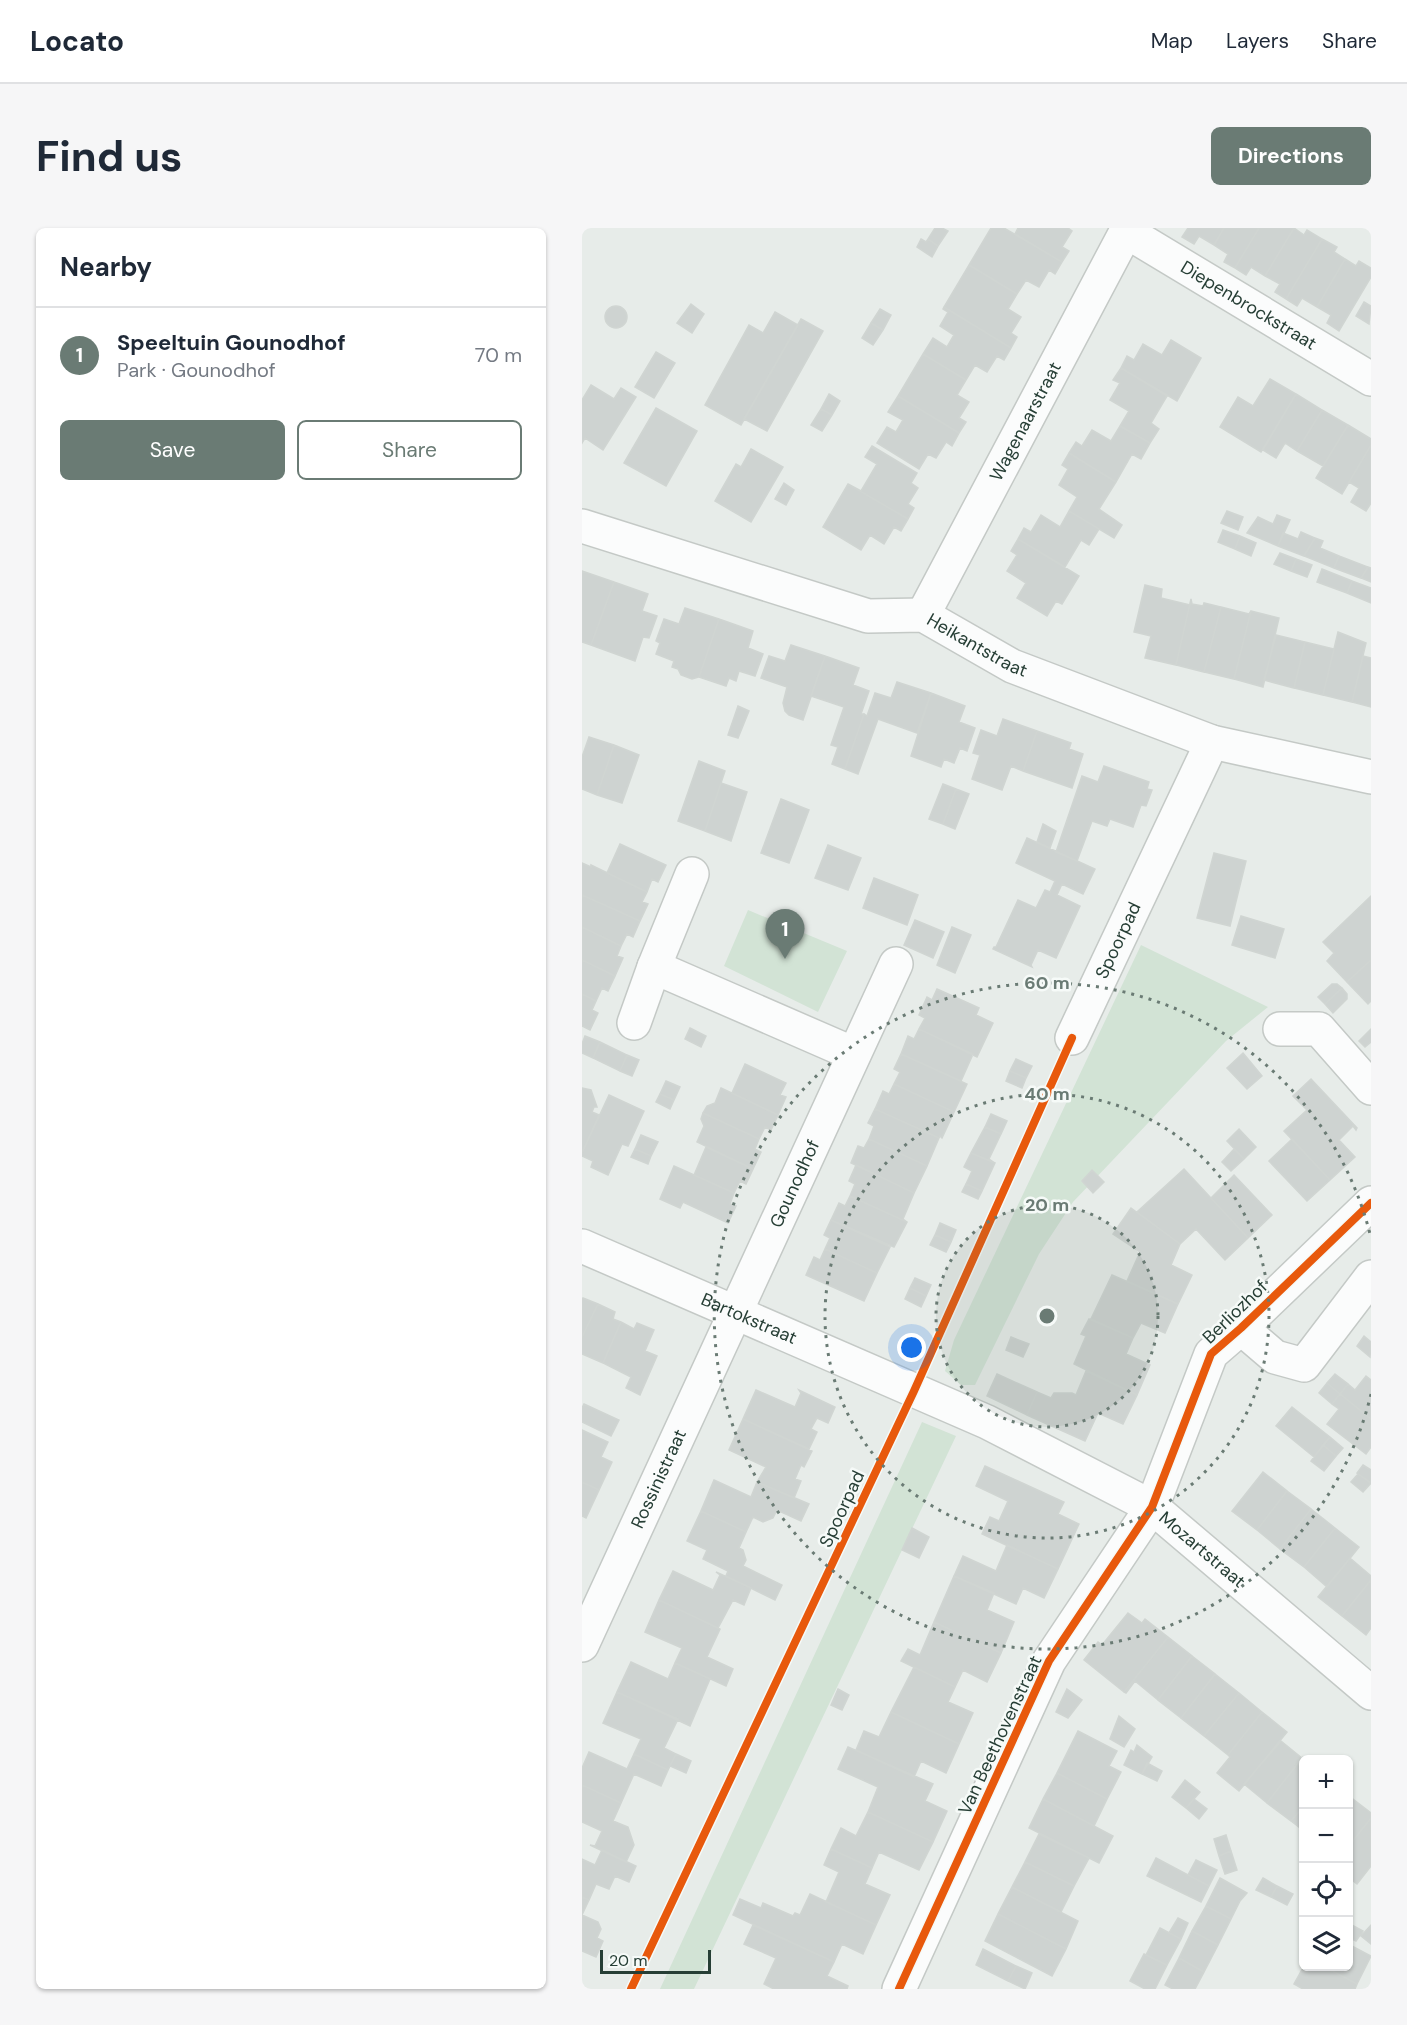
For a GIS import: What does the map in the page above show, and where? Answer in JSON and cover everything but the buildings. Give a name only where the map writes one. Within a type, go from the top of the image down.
[{"type":"street","name":"Diepenbrockstraat","points":[[1127,230],[1371,379]]},
{"type":"street","name":"Wagenaarstraat","points":[[923,615],[1127,230]]},
{"type":"street","name":"Heikantstraat","points":[[582,526],[868,616],[923,615],[1012,666],[1212,742],[1371,777]]},
{"type":"street","name":"Spoorpad","points":[[1072,1038],[1212,742]]},
{"type":"street","points":[[634,1023],[692,874]]},
{"type":"street","name":"Gounodhof","points":[[734,1312],[896,964]]},
{"type":"street","points":[[654,967],[854,1053]]},
{"type":"street","points":[[1280,1029],[1319,1029],[1371,1088]]},
{"type":"street","name":"Berliozhof","points":[[1152,1507],[1210,1354],[1370,1211]]},
{"type":"street","name":"Bartokstraat","points":[[582,1246],[914,1391]]},
{"type":"street","name":"Berliozhof","points":[[1240,1328],[1275,1358],[1304,1365],[1371,1277]]},
{"type":"street","name":"Rossinistraat","points":[[582,1645],[734,1312]]},
{"type":"street","name":"Mozartstraat","points":[[914,1391],[987,1422],[1152,1507],[1371,1693]]},
{"type":"street","name":"Van Beethovenstraat","points":[[899,1989],[1049,1661],[1152,1507]]},
{"type":"green space","points":[[748,910],[847,951],[818,1012],[724,966]]},
{"type":"green space","points":[[1141,945],[1268,1007],[1226,1041],[1073,1202],[1039,1254],[975,1385],[961,1385],[945,1371],[954,1340]]},
{"type":"green space","points":[[922,1422],[956,1436],[694,1989],[660,1989]]},
{"type":"cycle path","points":[[631,1989],[914,1391],[1072,1038]]},
{"type":"cycle path","points":[[899,1989],[1049,1661],[1152,1507],[1211,1354],[1371,1203]]},
{"type":"place","name":"Speeltuin Gounodhof","points":[[785,959]]}]
